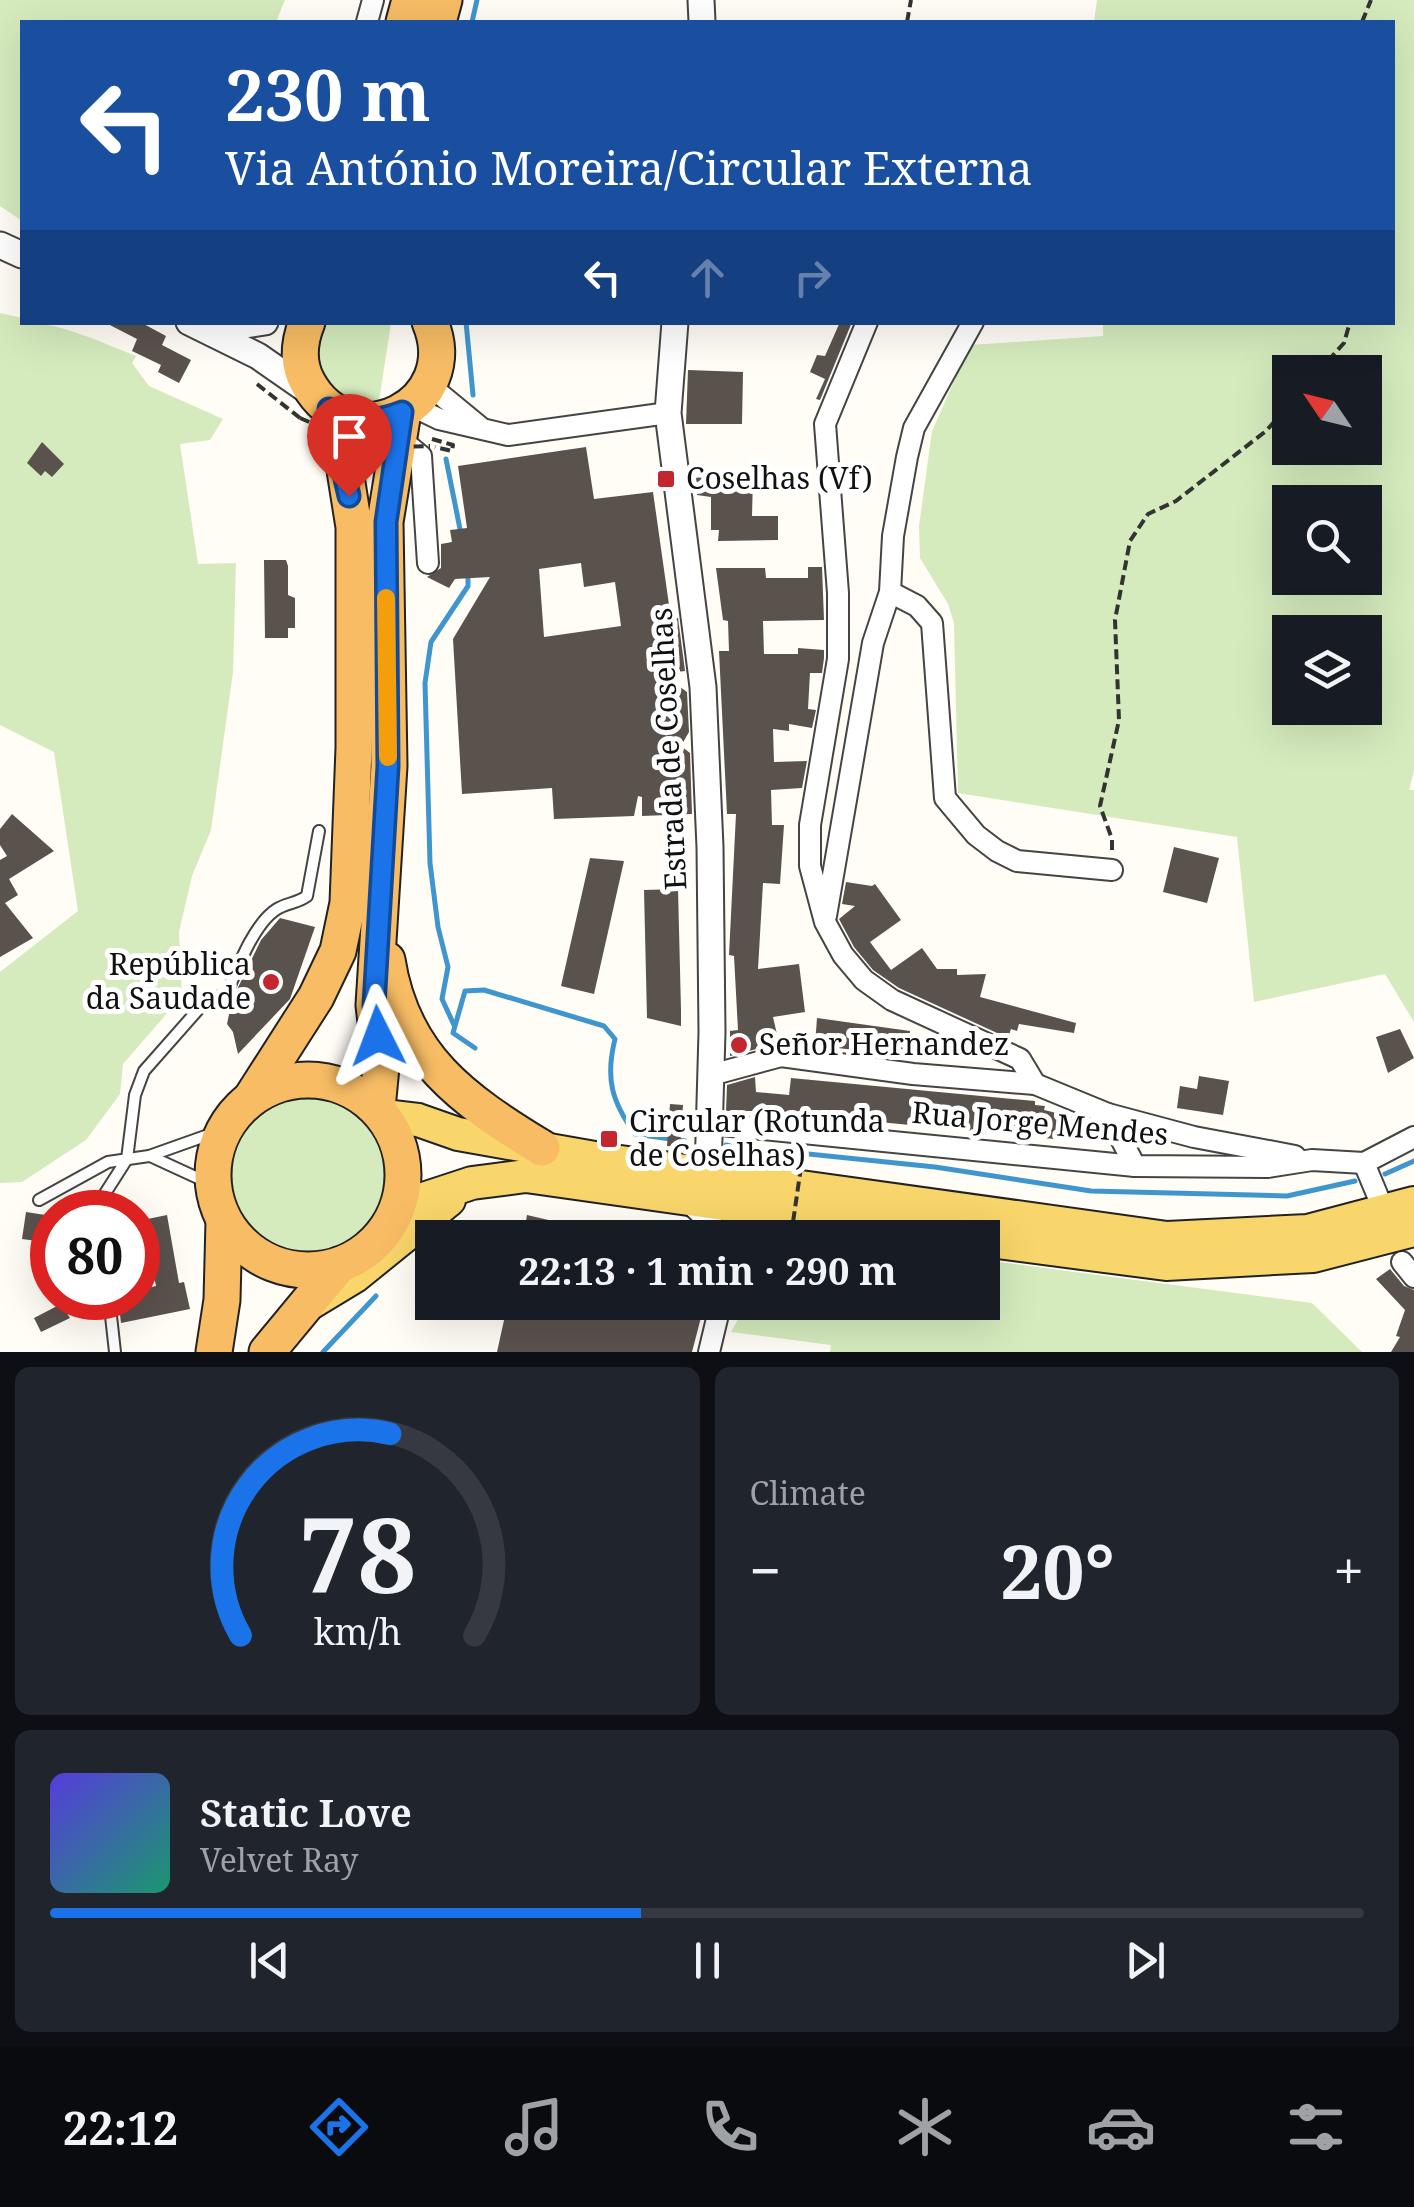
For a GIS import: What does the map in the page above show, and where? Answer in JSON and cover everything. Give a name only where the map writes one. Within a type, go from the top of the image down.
[{"type":"highway","points":[[252,1097],[283,1083],[317,1080],[350,1088],[380,1112],[396,1136],[404,1184],[385,1232],[365,1252],[340,1265],[306,1270],[274,1264],[245,1246],[224,1220],[213,1185],[217,1147],[225,1129],[252,1097],[316,996],[338,951],[348,904],[354,748],[354,528],[344,464],[322,402],[304,377],[300,356],[306,325]]},
{"type":"highway","points":[[380,1112],[381,1067],[374,1005],[388,766],[386,522],[415,417],[436,366],[437,346],[431,325]]},
{"type":"highway","points":[[322,402],[346,418],[366,421],[415,417]]},
{"type":"highway","points":[[380,910],[390,976],[408,1032],[448,1084],[494,1119],[542,1148]]},
{"type":"highway","points":[[214,1352],[218,1333],[215,1283],[224,1220]]},
{"type":"highway","points":[[267,1352],[340,1265]]},
{"type":"main road","points":[[380,1112],[458,1134],[542,1148],[1167,1238],[1308,1230],[1414,1203]]},
{"type":"main road","points":[[398,1207],[472,1183],[526,1176],[684,1198],[769,1220]]},
{"type":"main road","points":[[301,1309],[355,1276],[472,1183]]},
{"type":"main road","points":[[1000,1242],[1166,1264],[1313,1256],[1414,1230]]},
{"type":"street","points":[[218,325],[322,402]]},
{"type":"street","name":"Estrada de Coselhas","points":[[675,325],[668,413],[703,687],[710,847],[708,1174]]},
{"type":"street","points":[[866,325],[825,424],[838,593],[838,659],[821,747],[810,866],[826,922],[843,955],[864,980],[892,1000],[1020,1060],[1035,1084]]},
{"type":"street","points":[[826,922],[873,642],[890,592],[893,536],[914,428],[970,325]]},
{"type":"street","points":[[428,563],[415,417],[508,435],[668,413]]},
{"type":"street","points":[[890,592],[917,606],[932,623],[942,780],[945,798],[959,816],[996,851],[1018,860],[1112,870]]},
{"type":"street","points":[[711,1075],[781,1056],[914,1074],[1035,1084],[1108,1114],[1312,1160]]},
{"type":"street","points":[[1108,1114],[1135,1166]]},
{"type":"street","name":"Rua Jorge Mendes","points":[[711,1124],[1135,1166],[1268,1167],[1312,1160],[1364,1163]]},
{"type":"street","points":[[1379,1200],[1364,1163],[1414,1137]]},
{"type":"street","points":[[684,1198],[708,1220]]},
{"type":"street","points":[[708,1352],[716,1320]]},
{"type":"lane","points":[[107,1190],[127,1159],[136,1095],[144,1071],[204,1003],[227,993],[238,964],[266,918],[282,906],[307,896],[318,831]]},
{"type":"lane","points":[[57,1190],[108,1162],[149,1156],[225,1129]]},
{"type":"lane","points":[[149,1156],[213,1185]]},
{"type":"lane","points":[[112,1320],[116,1346],[126,1352]]},
{"type":"path","points":[[1333,355],[1344,343],[1349,325]]},
{"type":"path","points":[[256,383],[300,418],[368,448],[415,417],[452,451],[453,446],[438,442]]},
{"type":"path","points":[[1112,870],[1112,839],[1100,806],[1119,720],[1115,620],[1130,540],[1148,514],[1176,501],[1272,424]]},
{"type":"path","points":[[786,1220],[801,1167]]},
{"type":"green space","points":[[0,0],[285,0],[277,20],[20,20],[20,220],[0,206]]},
{"type":"green space","points":[[1097,0],[1414,0],[1414,771],[1409,790],[1414,790],[1414,1022],[1385,974],[1254,1002],[1237,837],[958,793],[954,623],[948,604],[920,558],[919,526],[932,431],[970,345],[1103,336],[1103,325],[1395,325],[1395,20],[1094,20]]},
{"type":"green space","points":[[0,313],[20,318],[20,325],[66,330],[136,356],[132,363],[149,386],[223,419],[210,440],[180,444],[198,564],[236,563],[233,672],[211,830],[192,876],[179,932],[182,996],[123,1064],[120,1094],[86,1140],[22,1182],[0,1183],[0,972],[78,911],[54,752],[0,725]]},
{"type":"green space","points":[[322,325],[391,325],[379,401],[363,401],[336,390],[320,367],[318,338]]},
{"type":"green space","points":[[309,1092],[340,1098],[367,1116],[385,1143],[391,1174],[385,1205],[367,1232],[340,1250],[309,1256],[278,1250],[251,1232],[233,1205],[227,1174],[233,1143],[251,1116],[278,1098]]},
{"type":"green space","points":[[1000,1262],[1312,1303],[1362,1352],[830,1352],[831,1345],[731,1332],[738,1320],[1000,1320]]},
{"type":"building","points":[[110,325],[146,325],[166,336],[162,345],[191,360],[179,383],[158,372],[161,365],[132,351],[137,339]]},
{"type":"building","points":[[839,325],[851,325],[820,400],[816,399],[825,379],[810,372],[817,355],[825,356]]},
{"type":"building","points":[[688,370],[743,372],[742,424],[686,424]]},
{"type":"building","points":[[42,442],[64,464],[52,477],[45,471],[41,476],[27,463]]},
{"type":"building","points":[[586,447],[594,499],[653,492],[671,619],[678,618],[685,671],[662,674],[687,692],[689,732],[681,746],[690,753],[692,814],[642,816],[642,797],[638,796],[634,816],[554,819],[552,788],[462,794],[453,639],[490,577],[455,579],[449,588],[427,577],[441,568],[441,544],[452,542],[450,530],[467,528],[458,466]],"holes":[[[581,563],[584,587],[615,582],[621,626],[544,637],[539,569]]]},
{"type":"building","points":[[753,477],[752,516],[778,516],[778,540],[718,541],[719,530],[711,530],[711,497],[697,495],[695,478]]},
{"type":"building","points":[[264,560],[286,560],[288,566],[288,595],[295,598],[295,628],[288,628],[288,638],[265,638]]},
{"type":"building","points":[[808,567],[822,567],[824,620],[763,621],[764,654],[798,654],[798,648],[824,650],[824,658],[822,673],[810,673],[808,709],[816,710],[812,728],[789,724],[789,731],[773,729],[774,762],[807,761],[802,788],[771,790],[772,825],[784,825],[780,884],[763,883],[758,969],[799,964],[805,1012],[773,1017],[779,1043],[730,1056],[730,1031],[738,1030],[734,956],[729,955],[736,814],[727,814],[719,651],[729,651],[728,621],[723,620],[716,568],[765,568],[766,578],[808,578]]},
{"type":"building","points":[[12,814],[54,851],[9,879],[18,895],[5,903],[33,938],[0,957],[0,860],[7,856],[0,845],[0,829]]},
{"type":"building","points":[[1174,847],[1219,858],[1207,903],[1163,892]]},
{"type":"building","points":[[590,858],[624,861],[594,994],[561,986]]},
{"type":"building","points":[[846,882],[875,884],[901,920],[870,942],[891,970],[922,948],[937,969],[957,969],[957,975],[986,974],[980,997],[1076,1023],[1074,1033],[1019,1024],[1017,1031],[1011,1029],[1008,1038],[899,988],[873,970],[854,947],[839,919],[855,906],[842,904]]},
{"type":"building","points":[[678,889],[681,1026],[647,1018],[644,890]]},
{"type":"building","points":[[280,918],[315,927],[290,999],[238,1054],[227,1024],[232,1000],[261,940]]},
{"type":"building","points":[[817,1018],[910,1031],[908,1057],[815,1045]]},
{"type":"building","points":[[1400,1029],[1414,1058],[1388,1073],[1376,1037]]},
{"type":"building","points":[[1199,1076],[1229,1081],[1223,1115],[1177,1108],[1180,1086],[1197,1089]]},
{"type":"building","points":[[755,1077],[756,1092],[789,1095],[791,1078],[1035,1101],[1035,1105],[1045,1106],[1044,1110],[1077,1118],[1075,1141],[766,1111],[726,1111],[727,1085]]},
{"type":"building","points":[[670,1104],[683,1105],[680,1147],[667,1146]]},
{"type":"building","points":[[26,1212],[30,1213],[30,1240],[22,1239]]},
{"type":"building","points":[[167,1215],[179,1283],[184,1282],[190,1309],[160,1315],[160,1216]]},
{"type":"building","points":[[1390,1269],[1404,1286],[1414,1290],[1414,1352],[1391,1352],[1400,1337],[1396,1336],[1405,1310],[1376,1279]]},
{"type":"building","points":[[35,1320],[66,1320],[41,1332]]},
{"type":"building","points":[[504,1320],[700,1320],[692,1352],[497,1352]]},
{"type":"waterway","points":[[472,20],[477,0]]},
{"type":"waterway","points":[[466,325],[473,395]]},
{"type":"waterway","points":[[446,459],[461,534]]},
{"type":"waterway","points":[[454,1025],[442,999],[448,967],[438,927],[430,863],[425,683],[431,642],[468,586],[468,575]]},
{"type":"waterway","points":[[475,1048],[453,1033],[465,991],[484,990],[604,1026],[615,1039],[613,1090],[635,1134],[685,1141]]},
{"type":"waterway","points":[[726,1145],[730,1146]]},
{"type":"waterway","points":[[760,1149],[935,1167],[1091,1191],[1287,1196],[1355,1181]]},
{"type":"waterway","points":[[1385,1174],[1414,1161]]},
{"type":"waterway","points":[[323,1352],[376,1296]]},
{"type":"slow traffic","points":[[386,598],[388,757]]},
{"type":"place","name":"Coselhas (Vf)","points":[[666,479]]},
{"type":"place","name":"República da Saudade","points":[[271,982]]},
{"type":"place","name":"Señor Hernandez","points":[[739,1045]]},
{"type":"place","name":"Circular (Rotunda de Coselhas)","points":[[609,1139]]},
{"type":"route","points":[[349,496],[329,409],[346,418],[366,421],[402,412],[386,522],[388,766],[374,1005],[378,1036]]}]
